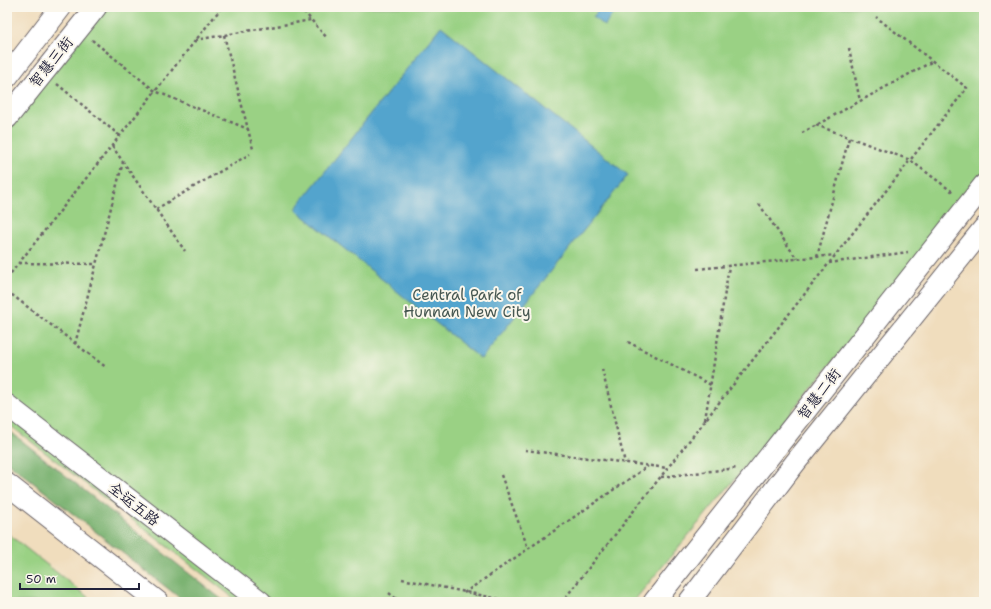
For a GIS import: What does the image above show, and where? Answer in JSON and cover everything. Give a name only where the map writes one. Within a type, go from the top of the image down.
[{"type":"main road","name":"智慧三街","points":[[7,77],[61,7]]},
{"type":"main road","name":"智慧三街","points":[[7,118],[96,7]]},
{"type":"main road","name":"智慧二街","points":[[654,602],[763,466],[933,248],[984,186]]},
{"type":"main road","name":"智慧二街","points":[[689,602],[795,463],[984,228]]},
{"type":"main road","name":"全运五路","points":[[7,405],[261,602]]},
{"type":"main road","points":[[7,484],[158,602]]},
{"type":"path","points":[[7,278],[222,7]]},
{"type":"path","points":[[300,7],[327,38]]},
{"type":"path","points":[[562,602],[967,88],[876,17]]},
{"type":"path","points":[[196,40],[311,20]]},
{"type":"path","points":[[78,29],[155,91],[248,129]]},
{"type":"path","points":[[224,35],[253,149]]},
{"type":"path","points":[[849,48],[860,101]]},
{"type":"path","points":[[802,133],[933,61]]},
{"type":"path","points":[[43,72],[120,136]]},
{"type":"path","points":[[816,125],[910,160],[969,204]]},
{"type":"path","points":[[817,257],[849,138]]},
{"type":"path","points":[[112,146],[185,251]]},
{"type":"path","points":[[156,209],[250,154]]},
{"type":"path","points":[[75,344],[123,162]]},
{"type":"path","points":[[758,204],[796,259]]},
{"type":"path","points":[[829,263],[933,248]]},
{"type":"path","points":[[696,269],[836,255]]},
{"type":"path","points":[[19,263],[96,264]]},
{"type":"path","points":[[705,421],[729,266]]},
{"type":"path","points":[[7,291],[107,368]]},
{"type":"path","points":[[628,342],[711,385]]},
{"type":"path","points":[[602,368],[625,463]]},
{"type":"path","points":[[525,450],[668,468]]},
{"type":"path","points":[[464,593],[648,466]]},
{"type":"path","points":[[660,477],[763,466]]},
{"type":"path","points":[[500,476],[528,548]]},
{"type":"path","points":[[402,579],[464,593],[514,602]]},
{"type":"path","points":[[389,593],[400,602]]},
{"type":"path","points":[[476,595],[476,602]]},
{"type":"green space","name":"Central Park of Hunnan New City","points":[[98,7],[984,7],[984,179],[633,602],[239,602],[7,423],[7,123]]},
{"type":"green space","points":[[7,429],[225,602],[185,602],[7,462]]},
{"type":"green space","points":[[7,533],[94,602],[7,602]]},
{"type":"water","points":[[601,7],[618,7],[604,26],[593,17]]},
{"type":"water","points":[[441,26],[628,175],[481,359],[295,209]]}]
